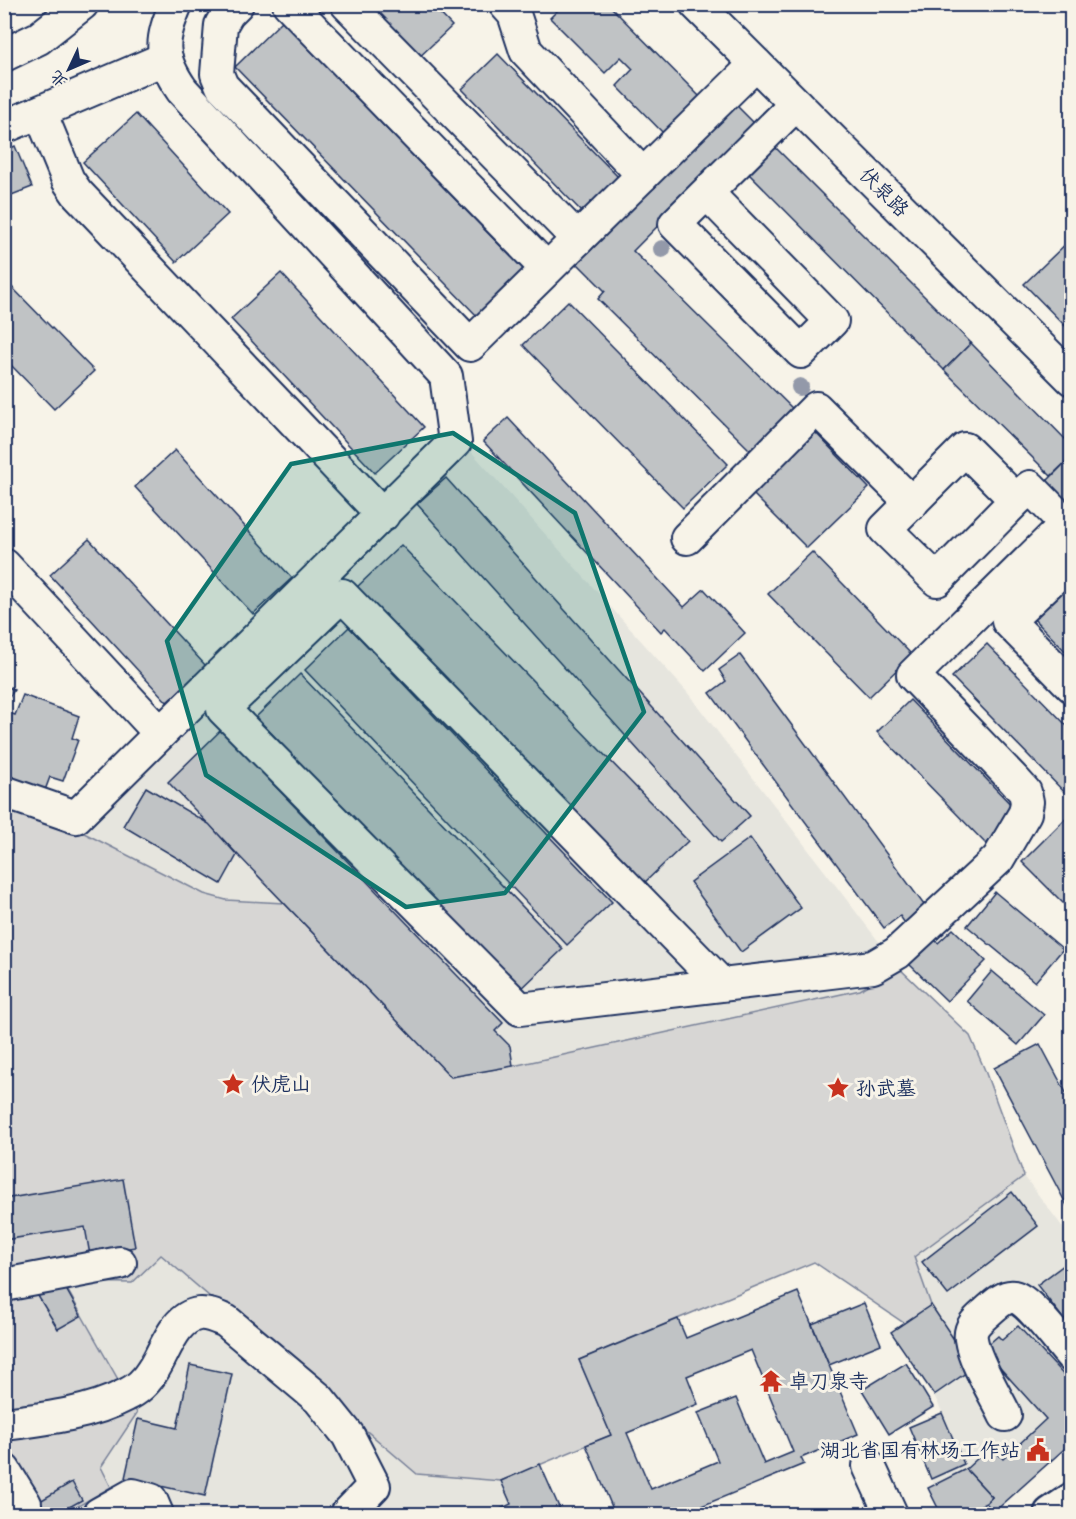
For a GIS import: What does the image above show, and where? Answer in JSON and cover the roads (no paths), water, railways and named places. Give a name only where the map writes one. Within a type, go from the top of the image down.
[{"type":"main road","points":[[1051,1515],[1071,1500]]},
{"type":"street","points":[[4,55],[39,38],[82,4]]},
{"type":"street","points":[[4,792],[76,817],[455,442],[446,376],[182,90],[171,75],[165,58],[164,37],[176,4]]},
{"type":"street","points":[[237,4],[221,25],[217,74],[222,86],[470,345],[756,64]]},
{"type":"street","points":[[289,4],[547,270]]},
{"type":"street","points":[[347,4],[578,239]]},
{"type":"street","name":"伏泉路","points":[[696,4],[1071,379]]},
{"type":"street","points":[[514,8],[526,51],[643,175]]},
{"type":"street","points":[[4,127],[165,58]]},
{"type":"street","points":[[707,193],[832,321],[801,351],[675,224],[796,104]]},
{"type":"street","points":[[40,112],[68,180],[77,192],[383,514]]},
{"type":"street","points":[[687,538],[816,408],[912,503]]},
{"type":"street","points":[[722,985],[342,595],[223,709],[520,1009],[722,985],[873,967],[897,953],[998,859],[1025,813],[1027,802],[1025,792],[913,675],[1070,524],[1030,487],[1017,500],[937,580],[885,529],[965,449],[1017,500]]},
{"type":"street","points":[[1071,560],[1008,621],[1071,686]]},
{"type":"street","points":[[4,565],[160,733]]},
{"type":"street","points":[[4,1285],[120,1263]]},
{"type":"street","points":[[1005,1415],[971,1341],[972,1328],[980,1318],[1002,1300],[1017,1297],[1032,1310],[1071,1356]]},
{"type":"street","points":[[4,1424],[79,1411],[128,1394],[153,1371],[183,1322],[199,1314],[209,1315],[226,1321],[319,1399],[348,1435],[374,1486],[347,1515]]},
{"type":"street","points":[[869,1466],[891,1515]]},
{"type":"street","points":[[4,1470],[25,1504]]},
{"type":"street","points":[[99,1515],[133,1495],[151,1500],[157,1515]]},
{"type":"place","name":"伏虎山","points":[[233,1084]]},
{"type":"place","name":"孙武墓","points":[[838,1088]]},
{"type":"place","name":"卓刀泉寺","points":[[771,1381]]},
{"type":"place","name":"湖北省国有林场工作站","points":[[1038,1450]]}]
